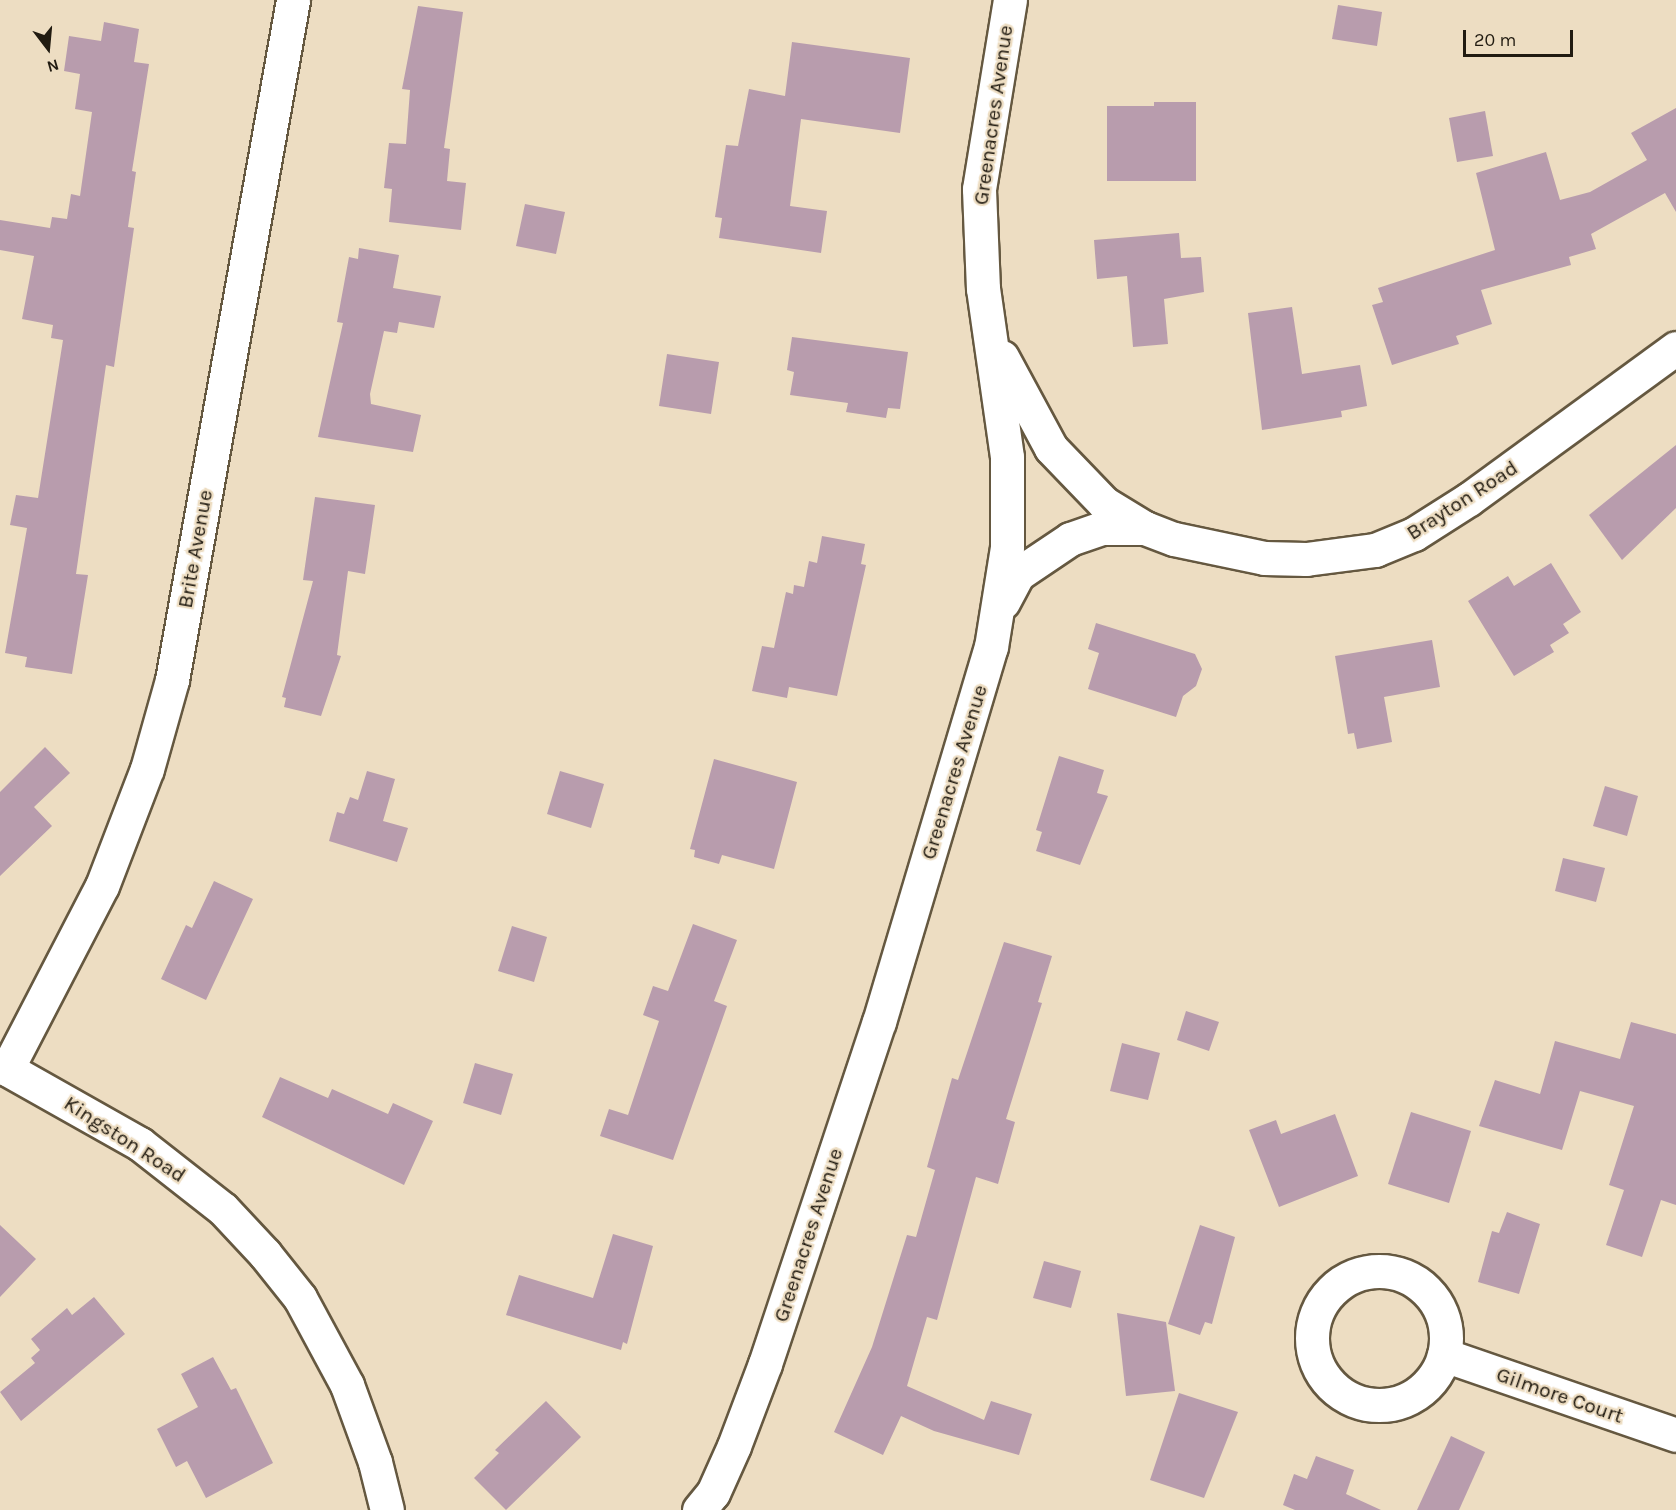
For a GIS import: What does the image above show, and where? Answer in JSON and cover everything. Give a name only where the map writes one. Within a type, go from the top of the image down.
[{"type":"street","name":"Brite Avenue","points":[[4,1067],[102,886],[147,769],[172,680],[293,0]]},
{"type":"street","name":"Greenacres Avenue","points":[[699,1510],[713,1493],[761,1374],[879,1022],[991,647],[1006,547],[1007,457],[988,328],[979,244],[979,189],[1010,0]]},
{"type":"street","name":"Brayton Road","points":[[988,328],[1051,448],[1104,503],[1145,528]]},
{"type":"street","name":"Brayton Road","points":[[995,616],[1018,574],[1052,549],[1102,528],[1145,528],[1264,558],[1305,559],[1374,550],[1414,534],[1469,499],[1676,348]]},
{"type":"street","name":"Kingston Road","points":[[4,1067],[167,1163],[223,1209],[266,1254],[300,1298],[347,1385],[375,1462],[387,1510]]},
{"type":"street","points":[[1364,1272],[1392,1272],[1411,1279],[1431,1295],[1445,1325],[1444,1355],[1421,1390],[1383,1405],[1359,1402],[1325,1379],[1314,1358],[1311,1334],[1319,1307],[1343,1281],[1364,1272]]},
{"type":"street","name":"Gilmore Court","points":[[1444,1355],[1676,1435]]},
{"type":"building","points":[[1338,5],[1382,12],[1377,46],[1332,39]]},
{"type":"building","points":[[418,6],[463,12],[444,148],[450,149],[447,181],[466,183],[461,230],[389,222],[392,189],[384,188],[389,143],[406,144],[410,90],[402,89]]},
{"type":"building","points":[[104,22],[139,29],[134,62],[149,64],[132,171],[136,172],[128,227],[134,228],[114,367],[106,365],[76,574],[88,575],[72,674],[25,667],[27,657],[5,653],[27,528],[10,525],[16,495],[38,498],[63,340],[51,338],[53,325],[22,319],[34,256],[0,250],[0,220],[50,228],[52,217],[67,219],[71,194],[80,196],[92,112],[75,109],[80,74],[64,71],[69,36],[101,41]]},
{"type":"building","points":[[792,42],[910,58],[900,133],[801,119],[790,206],[827,211],[821,253],[719,238],[722,218],[715,217],[726,145],[738,146],[749,89],[785,96]]},
{"type":"building","points":[[1154,102],[1196,102],[1196,181],[1107,181],[1107,106],[1154,106]]},
{"type":"building","points":[[1676,108],[1676,212],[1665,193],[1591,234],[1596,249],[1569,257],[1571,265],[1481,290],[1492,324],[1456,336],[1459,344],[1392,365],[1372,305],[1383,302],[1378,288],[1495,250],[1476,173],[1546,152],[1560,200],[1590,192],[1647,160],[1631,133]]},
{"type":"building","points":[[1485,111],[1493,156],[1457,162],[1449,118]]},
{"type":"building","points":[[525,204],[565,212],[556,254],[516,246]]},
{"type":"building","points":[[1179,233],[1181,258],[1201,257],[1204,292],[1164,299],[1168,344],[1133,347],[1127,276],[1097,279],[1094,240]]},
{"type":"building","points":[[359,248],[399,255],[393,288],[441,296],[434,328],[399,322],[397,333],[384,331],[370,394],[371,404],[421,415],[413,452],[318,437],[343,323],[337,322],[349,257],[358,259]]},
{"type":"building","points":[[1292,307],[1302,374],[1360,365],[1367,406],[1341,411],[1342,417],[1262,430],[1248,313]]},
{"type":"building","points":[[792,337],[908,352],[900,409],[888,408],[886,418],[846,412],[848,403],[790,395],[794,372],[787,370]]},
{"type":"building","points":[[667,354],[719,362],[711,414],[659,406]]},
{"type":"building","points":[[1676,445],[1676,508],[1622,560],[1589,515]]},
{"type":"building","points":[[315,497],[375,505],[365,574],[348,571],[337,655],[341,656],[321,716],[284,707],[286,698],[282,697],[313,581],[303,580]]},
{"type":"building","points":[[822,536],[865,544],[861,564],[866,565],[837,696],[789,687],[787,698],[752,691],[762,646],[774,648],[786,592],[793,594],[794,585],[804,587],[809,561],[817,563]]},
{"type":"building","points":[[1551,563],[1581,612],[1563,624],[1569,633],[1550,645],[1554,652],[1514,676],[1468,601],[1508,576],[1514,586]]},
{"type":"building","points":[[1096,623],[1195,654],[1202,669],[1196,686],[1183,696],[1176,717],[1088,689],[1099,653],[1088,649]]},
{"type":"building","points":[[1432,640],[1440,687],[1384,697],[1392,742],[1357,749],[1354,733],[1348,734],[1335,656]]},
{"type":"building","points":[[45,747],[70,773],[34,807],[52,826],[0,876],[0,792]]},
{"type":"building","points":[[1059,756],[1104,770],[1097,793],[1108,796],[1080,865],[1036,851],[1042,832],[1036,830]]},
{"type":"building","points":[[714,759],[797,782],[774,869],[722,855],[719,864],[694,857],[695,850],[690,849]]},
{"type":"building","points":[[367,771],[395,779],[383,821],[408,828],[397,862],[329,841],[337,812],[344,814],[350,797],[358,800]]},
{"type":"building","points":[[560,771],[604,784],[591,828],[547,814]]},
{"type":"building","points":[[1605,786],[1638,796],[1627,836],[1593,826]]},
{"type":"building","points":[[1563,858],[1605,868],[1596,902],[1555,891]]},
{"type":"building","points":[[214,881],[253,899],[206,1000],[161,979],[186,925],[192,928]]},
{"type":"building","points":[[693,924],[737,940],[714,1001],[727,1006],[673,1160],[600,1136],[609,1109],[628,1115],[659,1021],[643,1015],[653,986],[668,991]]},
{"type":"building","points":[[512,926],[547,937],[534,982],[498,971]]},
{"type":"building","points":[[1004,942],[1052,956],[1038,1002],[1042,1003],[1006,1119],[1015,1122],[998,1184],[976,1177],[937,1320],[927,1317],[907,1386],[984,1420],[991,1401],[1032,1414],[1019,1455],[934,1431],[901,1416],[883,1455],[834,1432],[872,1347],[907,1235],[916,1237],[935,1170],[927,1167],[952,1078],[958,1080]]},
{"type":"building","points":[[1186,1011],[1219,1022],[1209,1051],[1177,1040]]},
{"type":"building","points":[[1631,1022],[1676,1034],[1676,1205],[1661,1200],[1642,1257],[1606,1245],[1624,1190],[1609,1185],[1634,1106],[1580,1091],[1562,1150],[1479,1126],[1495,1080],[1540,1094],[1555,1041],[1620,1059]]},
{"type":"building","points":[[1122,1043],[1160,1053],[1148,1100],[1110,1091]]},
{"type":"building","points":[[475,1063],[513,1074],[501,1115],[463,1103]]},
{"type":"building","points":[[280,1077],[328,1098],[332,1089],[388,1114],[393,1103],[433,1121],[404,1185],[262,1117]]},
{"type":"building","points":[[1411,1112],[1471,1131],[1449,1203],[1388,1184]]},
{"type":"building","points":[[1335,1114],[1358,1176],[1279,1207],[1249,1130],[1276,1120],[1281,1134]]},
{"type":"building","points":[[1507,1212],[1540,1224],[1519,1294],[1478,1282],[1492,1231],[1499,1233]]},
{"type":"building","points":[[0,1225],[36,1259],[0,1297]]},
{"type":"building","points":[[1200,1225],[1235,1237],[1212,1324],[1205,1322],[1200,1335],[1168,1324]]},
{"type":"building","points":[[613,1234],[653,1246],[627,1344],[623,1342],[621,1350],[506,1315],[519,1275],[593,1298]]},
{"type":"building","points":[[1044,1261],[1081,1271],[1071,1308],[1033,1298]]},
{"type":"building","points":[[94,1297],[125,1334],[21,1421],[0,1392],[35,1363],[31,1358],[40,1350],[31,1339],[67,1308],[72,1315]]},
{"type":"building","points":[[1117,1313],[1166,1322],[1175,1391],[1126,1396]]},
{"type":"building","points":[[213,1357],[231,1390],[236,1388],[273,1463],[206,1498],[187,1461],[176,1467],[157,1429],[198,1407],[181,1374]]},
{"type":"building","points":[[1179,1393],[1238,1412],[1204,1498],[1150,1480]]},
{"type":"building","points":[[546,1401],[581,1437],[506,1510],[474,1478],[499,1453],[495,1450]]},
{"type":"building","points":[[1451,1436],[1485,1452],[1459,1510],[1417,1510]]},
{"type":"building","points":[[1316,1456],[1354,1470],[1346,1494],[1381,1510],[1295,1510],[1283,1505],[1294,1474],[1307,1479]]}]
